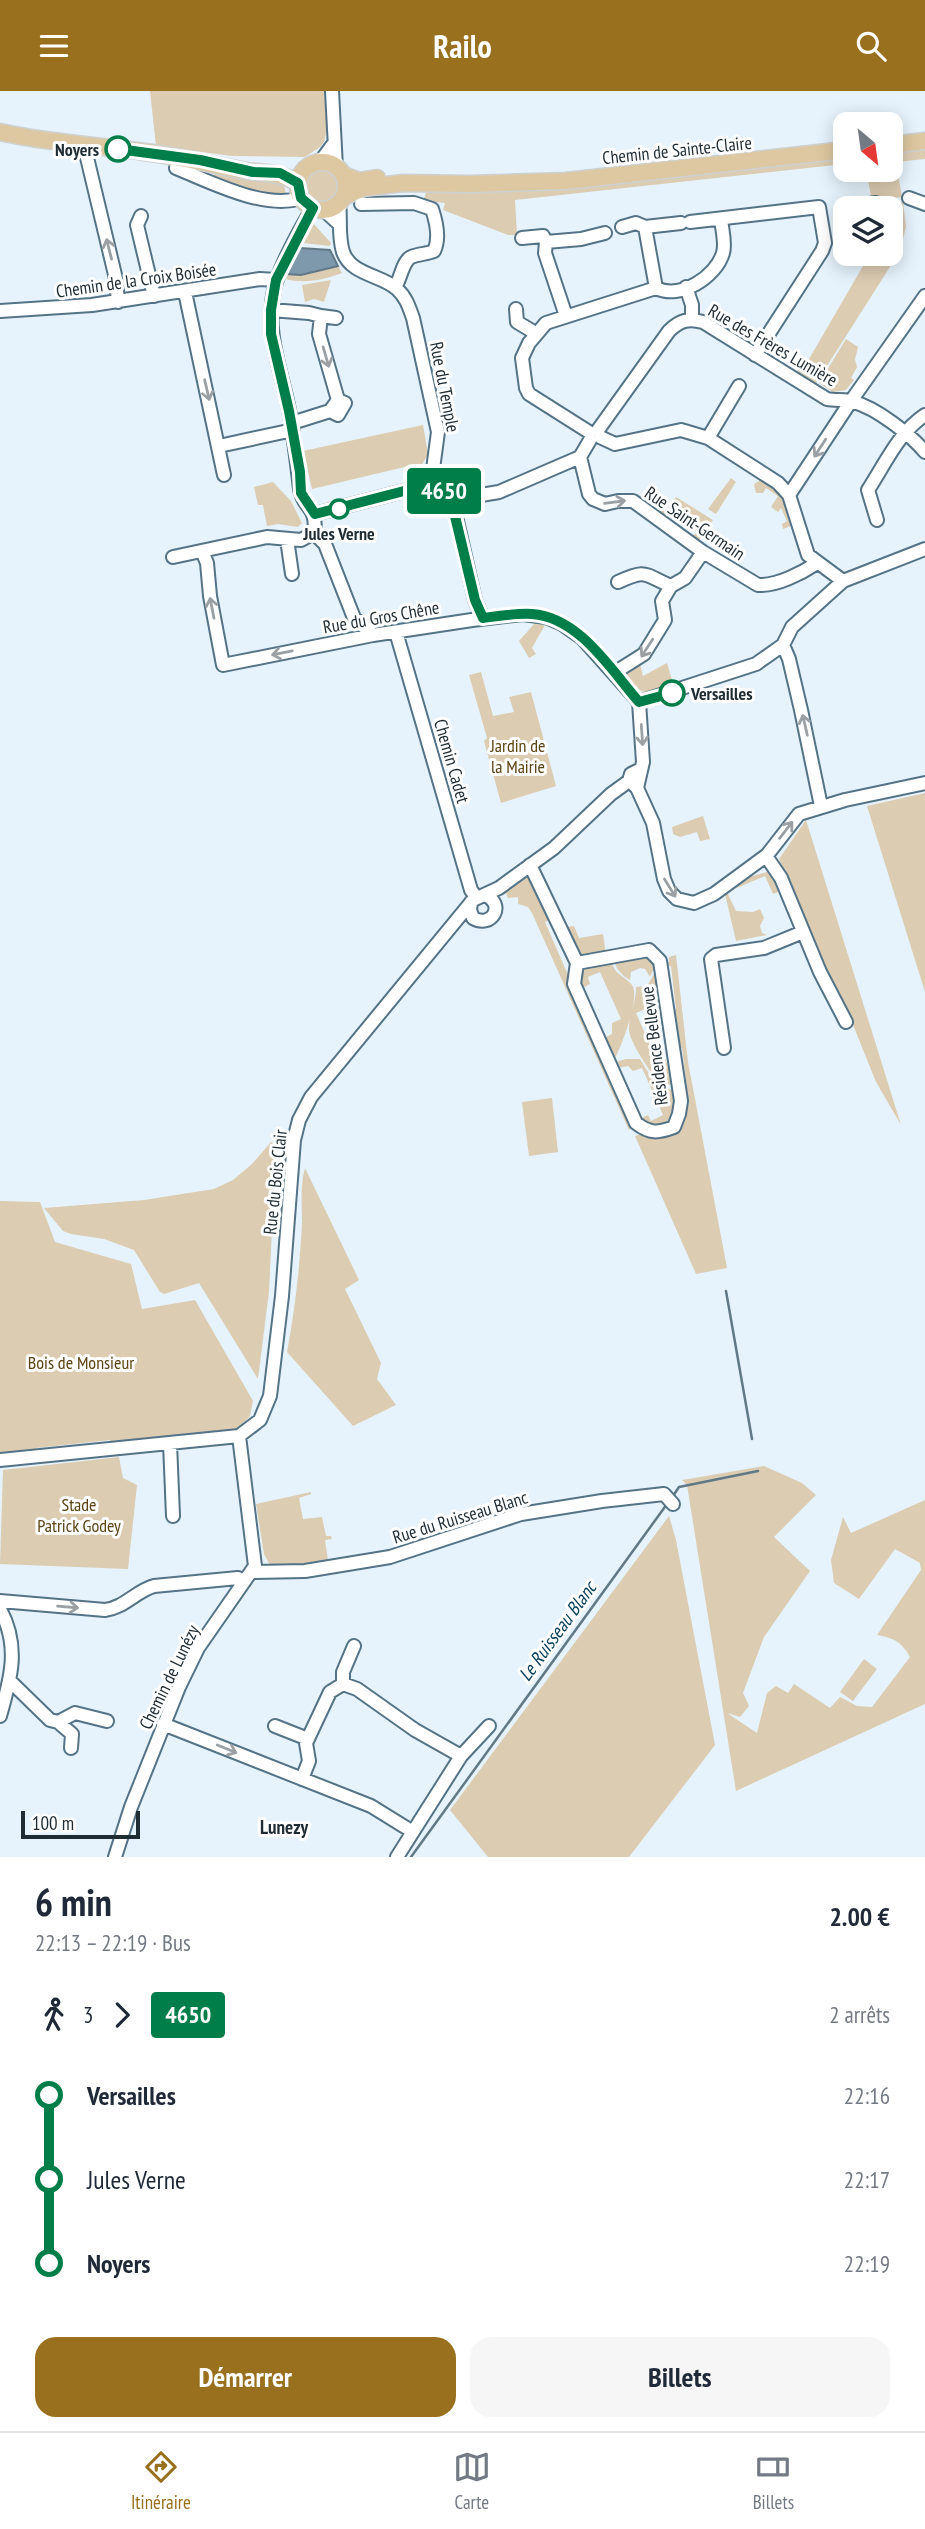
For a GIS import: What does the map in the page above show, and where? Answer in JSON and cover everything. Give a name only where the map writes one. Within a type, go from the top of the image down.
[{"type":"main road","points":[[0,132],[45,142],[200,160],[240,170],[280,173],[320,200]]},
{"type":"main road","points":[[903,144],[925,141]]},
{"type":"main road","name":"Chemin de Sainte-Claire","points":[[320,200],[363,188],[403,183],[566,181],[833,151]]},
{"type":"main road","name":"Chemin de Sainte-Claire","points":[[200,160],[315,164],[340,171],[359,181],[385,176],[411,176],[512,182]]},
{"type":"main road","points":[[315,164],[304,170],[320,200]]},
{"type":"main road","points":[[320,200],[345,182],[340,171]]},
{"type":"street","points":[[332,91],[334,143],[340,171]]},
{"type":"street","points":[[315,164],[334,143]]},
{"type":"street","points":[[84,145],[117,279],[118,302]]},
{"type":"street","points":[[176,168],[233,191],[285,202],[320,200]]},
{"type":"street","points":[[382,185],[401,188],[410,193],[414,202]]},
{"type":"street","points":[[909,198],[925,204]]},
{"type":"street","points":[[320,200],[339,224],[343,252],[352,265],[395,287],[405,263],[412,257],[434,251],[437,246],[432,209],[414,202],[362,204]]},
{"type":"street","points":[[320,200],[276,280],[271,310],[271,334],[292,427],[301,493],[315,514],[314,533],[325,544],[354,618],[373,635]]},
{"type":"street","points":[[622,227],[636,223],[645,227],[833,209]]},
{"type":"street","points":[[755,355],[822,251],[825,243],[820,210]]},
{"type":"street","points":[[141,216],[137,225],[154,296]]},
{"type":"street","points":[[721,219],[724,249],[719,262],[706,279],[663,292],[656,288],[546,323],[522,358],[526,388],[534,399],[594,435],[615,444],[681,430],[708,438],[778,483],[789,495],[808,555],[843,581]]},
{"type":"street","points":[[645,227],[656,288]]},
{"type":"street","points":[[546,242],[580,239],[605,233]]},
{"type":"street","points":[[522,238],[543,236],[546,242],[545,253],[566,316]]},
{"type":"street","name":"Chemin de la Croix Boisée","points":[[0,311],[67,308],[260,279],[276,280]]},
{"type":"street","name":"Rue du Temple","points":[[395,287],[407,302],[413,318],[436,421],[438,439],[433,469],[435,483]]},
{"type":"street","points":[[686,287],[692,305],[692,319]]},
{"type":"street","points":[[185,292],[224,475]]},
{"type":"street","points":[[789,495],[925,296]]},
{"type":"street","points":[[516,309],[517,322],[537,334]]},
{"type":"street","points":[[271,310],[336,318]]},
{"type":"street","points":[[219,446],[292,427],[330,411],[338,400],[319,334],[321,316]]},
{"type":"street","name":"Rue des Frères Lumière","points":[[580,457],[669,331],[676,324],[692,319],[703,322],[827,399],[851,401],[866,407],[906,432],[925,452]]},
{"type":"street","points":[[708,438],[739,386]]},
{"type":"street","points":[[877,520],[868,490],[906,432],[925,415]]},
{"type":"street","points":[[315,514],[435,483],[457,499],[499,492],[580,457]]},
{"type":"street","name":"Rue Saint-Germain","points":[[580,457],[589,494],[593,499],[604,504],[633,501],[702,551],[758,585],[766,585],[807,570],[817,563]]},
{"type":"street","points":[[457,499],[454,512],[475,600],[483,618]]},
{"type":"street","points":[[173,557],[267,537],[302,540],[314,533]]},
{"type":"street","points":[[287,539],[292,573]]},
{"type":"street","points":[[639,702],[750,666],[783,645],[792,627],[843,581],[925,549]]},
{"type":"street","name":"Rue du Gros Chêne","points":[[202,551],[207,563],[210,596],[223,665],[373,635],[483,618],[535,614],[562,624],[582,638],[614,673]]},
{"type":"street","points":[[702,551],[685,578],[671,586],[662,601],[665,620],[644,654],[614,673],[639,702],[643,741],[641,769],[633,784],[653,823],[664,879],[669,891],[677,899],[687,903],[701,901],[766,856],[799,814],[840,801],[925,783]]},
{"type":"street","points":[[618,582],[641,573],[650,574],[671,586]]},
{"type":"street","name":"Chemin Cadet","points":[[396,632],[471,890],[482,899]]},
{"type":"street","points":[[783,645],[789,659],[821,806]]},
{"type":"street","name":"Rue du Bois Clair","points":[[240,1435],[260,1420],[270,1396],[282,1296],[292,1152],[299,1120],[311,1097],[449,931],[482,899],[554,848],[611,794],[633,784]]},
{"type":"street","points":[[818,792],[840,801]]},
{"type":"street","points":[[766,856],[781,878],[803,932],[846,1022]]},
{"type":"street","name":"Résidence Bellevue","points":[[530,865],[577,963],[574,984],[636,1123],[645,1131],[661,1131],[674,1127],[680,1114],[681,1101],[660,961],[649,950],[577,963]]},
{"type":"street","points":[[473,918],[470,910],[482,899]]},
{"type":"street","name":"Rue du Bois Clair","points":[[449,931],[461,922],[473,918],[483,922],[490,920],[496,909],[482,899]]},
{"type":"street","points":[[724,1048],[711,960],[716,955],[764,948],[803,932]]},
{"type":"street","points":[[0,1461],[240,1435],[255,1556],[248,1577]]},
{"type":"street","points":[[170,1443],[173,1516]]},
{"type":"street","name":"Rue du Ruisseau Blanc","points":[[0,1601],[105,1610],[117,1607],[144,1589],[154,1586],[305,1571],[390,1556],[521,1514],[664,1494],[673,1504]]},
{"type":"street","name":"Chemin de Lunézy","points":[[115,1857],[163,1724],[198,1649],[248,1577]]},
{"type":"street","points":[[0,1609],[10,1631],[13,1647],[10,1681],[0,1716]]},
{"type":"street","points":[[343,1684],[343,1672],[354,1646]]},
{"type":"street","points":[[10,1681],[43,1715],[58,1722],[72,1734],[71,1748]]},
{"type":"street","points":[[302,1779],[309,1761],[306,1749],[308,1739],[330,1692],[343,1684]]},
{"type":"street","points":[[343,1684],[357,1689],[415,1731],[461,1756]]},
{"type":"street","points":[[58,1722],[75,1713],[107,1721]]},
{"type":"street","points":[[163,1724],[371,1806],[413,1832]]},
{"type":"street","points":[[275,1726],[308,1739]]},
{"type":"street","points":[[397,1857],[461,1756],[489,1726]]},
{"type":"green space","points":[[150,91],[328,91],[330,115],[324,142],[305,157],[232,156],[156,146]]},
{"type":"green space","points":[[925,149],[925,159],[903,161],[903,152]]},
{"type":"green space","points":[[833,157],[833,165],[515,200],[517,235],[508,235],[443,210],[445,203],[436,202],[435,207],[423,201],[427,190],[569,188]]},
{"type":"green space","points":[[160,158],[284,178],[287,198],[213,180],[214,174],[174,164],[173,167],[158,162]]},
{"type":"green space","points":[[322,168],[335,173],[340,186],[335,199],[322,204],[309,199],[304,186],[309,173]]},
{"type":"green space","points":[[868,182],[899,182],[902,196],[871,196]]},
{"type":"green space","points":[[903,202],[906,227],[903,239]]},
{"type":"green space","points":[[313,223],[331,243],[330,246],[303,243]]},
{"type":"green space","points":[[338,266],[342,273],[328,278],[314,281],[285,279],[287,274],[301,275]]},
{"type":"green space","points":[[863,266],[890,266],[815,385],[797,372],[809,359]]},
{"type":"green space","points":[[331,280],[324,302],[314,299],[305,302],[302,285]]},
{"type":"green space","points":[[846,339],[858,347],[855,359],[857,367],[851,378],[854,380],[846,390],[833,392],[819,383]]},
{"type":"green space","points":[[423,425],[428,454],[423,463],[424,476],[417,480],[413,465],[312,489],[303,451]]},
{"type":"green space","points":[[731,478],[736,482],[716,514],[708,509]]},
{"type":"green space","points":[[762,479],[783,497],[794,525],[783,529],[782,524],[787,521],[781,508],[778,512],[771,507],[778,496],[766,488],[763,493],[756,493],[754,484]]},
{"type":"green space","points":[[273,482],[291,501],[302,523],[298,527],[278,524],[267,526],[263,505],[258,505],[254,487]]},
{"type":"green space","points":[[676,497],[713,520],[699,540],[692,536],[698,532],[672,516],[665,518],[659,514],[662,509],[666,511]]},
{"type":"green space","points":[[535,623],[545,625],[532,648],[536,654],[529,658],[519,641]]},
{"type":"green space","points":[[667,663],[674,687],[647,692],[638,689],[626,678],[627,671],[640,664],[643,676]]},
{"type":"green space","name":"Jardin de la Mairie","points":[[481,672],[493,716],[514,712],[509,697],[531,692],[556,786],[501,803],[484,741],[487,738],[469,675]]},
{"type":"green space","points":[[925,793],[925,992],[867,806]]},
{"type":"green space","points":[[703,816],[710,839],[700,841],[697,832],[680,837],[673,834],[672,827]]},
{"type":"green space","points":[[806,820],[901,1125],[876,1082],[851,1020],[810,941],[779,859]]},
{"type":"green space","points":[[767,872],[780,891],[773,894],[765,876],[728,892],[745,878]]},
{"type":"green space","points":[[531,878],[551,919],[545,922],[588,1021],[585,1024],[631,1128],[629,1130],[532,913],[528,907],[518,904],[518,897],[508,898],[506,893],[519,880]]},
{"type":"green space","points":[[727,892],[736,911],[753,912],[760,909],[764,918],[760,926],[762,933],[767,935],[736,941],[725,894]]},
{"type":"green space","points":[[574,926],[579,938],[603,934],[606,954],[589,957],[575,952],[566,927]]},
{"type":"green space","points":[[641,955],[656,964],[650,977],[645,969],[640,968],[631,972],[630,980],[619,971],[614,960]]},
{"type":"green space","points":[[676,955],[688,1062],[727,1268],[696,1274],[635,1136],[666,1135],[684,1106],[689,1105],[682,1048],[676,1049],[670,1011],[676,1009],[671,966],[664,966],[665,962],[669,962],[669,957]]},
{"type":"green space","points":[[611,960],[617,972],[629,981],[634,991],[629,1022],[614,1060],[604,1038],[612,1034],[612,1023],[621,1019],[600,972],[588,977],[590,984],[581,989],[580,981],[587,967]]},
{"type":"green space","points":[[658,967],[663,1005],[658,1007],[660,1011],[651,1014],[648,1008],[636,1013],[657,1061],[665,1058],[674,1085],[662,1083],[655,1077],[636,1049],[629,1030],[636,987],[647,986]]},
{"type":"green space","points":[[640,1059],[656,1085],[673,1090],[677,1107],[673,1123],[660,1130],[639,1119],[648,1115],[651,1121],[663,1115],[642,1068],[633,1071],[628,1066],[617,1068],[615,1062]]},
{"type":"green space","points":[[552,1098],[558,1152],[529,1156],[522,1102]]},
{"type":"green space","points":[[271,1142],[276,1144],[269,1292],[258,1379],[199,1283],[164,1294],[160,1292],[134,1250],[104,1239],[63,1231],[44,1208],[144,1200],[214,1189],[233,1180],[252,1164]]},
{"type":"green space","points":[[305,1168],[359,1280],[345,1289],[381,1363],[377,1379],[396,1405],[353,1426],[287,1352],[298,1271]]},
{"type":"green space","name":"Bois de Monsieur","points":[[0,1201],[40,1202],[55,1242],[131,1264],[142,1309],[195,1300],[253,1401],[250,1416],[234,1433],[111,1445],[110,1440],[36,1448],[36,1453],[0,1456]]},
{"type":"green space","name":"Stade Patrick Godey","points":[[119,1457],[123,1478],[137,1485],[128,1569],[0,1564],[3,1470]]},
{"type":"green space","points":[[764,1466],[802,1483],[816,1495],[774,1537],[810,1571],[764,1637],[743,1693],[749,1706],[740,1717],[727,1713],[757,1733],[767,1693],[776,1686],[788,1693],[794,1684],[830,1708],[840,1697],[857,1706],[872,1707],[910,1657],[897,1642],[877,1635],[921,1570],[920,1563],[895,1549],[859,1599],[834,1583],[831,1560],[843,1517],[851,1533],[925,1500],[925,1704],[736,1791],[687,1485],[682,1480]]},
{"type":"green space","points":[[311,1492],[299,1498],[303,1519],[322,1517],[326,1536],[331,1536],[332,1539],[325,1540],[328,1560],[281,1567],[270,1565],[264,1554],[256,1504]]},
{"type":"green space","points":[[669,1516],[676,1540],[715,1745],[629,1857],[488,1857],[450,1810]]},
{"type":"green space","points":[[864,1659],[877,1669],[853,1701],[840,1692]]},
{"type":"water","points":[[300,248],[330,250],[338,266],[301,275],[287,274]]},
{"type":"waterway","name":"Le Ruisseau Blanc","points":[[726,1291],[752,1439]]},
{"type":"waterway","name":"Le Ruisseau Blanc","points":[[673,1496],[679,1487],[758,1471]]},
{"type":"waterway","name":"Le Ruisseau Blanc","points":[[411,1857],[667,1504]]},
{"type":"bus line","name":"4650","points":[[118,149],[200,160],[253,172],[280,173],[298,183],[301,198],[313,208],[276,280],[271,310],[271,334],[289,411],[301,493],[315,514],[435,483],[457,499],[454,512],[475,600],[483,618],[523,614],[546,617],[582,638],[639,702],[672,693]]},
{"type":"place","name":"Noyers","points":[[118,149]]},
{"type":"place","name":"Jules Verne","points":[[339,509]]},
{"type":"place","name":"Versailles","points":[[672,693]]},
{"type":"district","name":"Lunezy","points":[[284,1827]]}]
